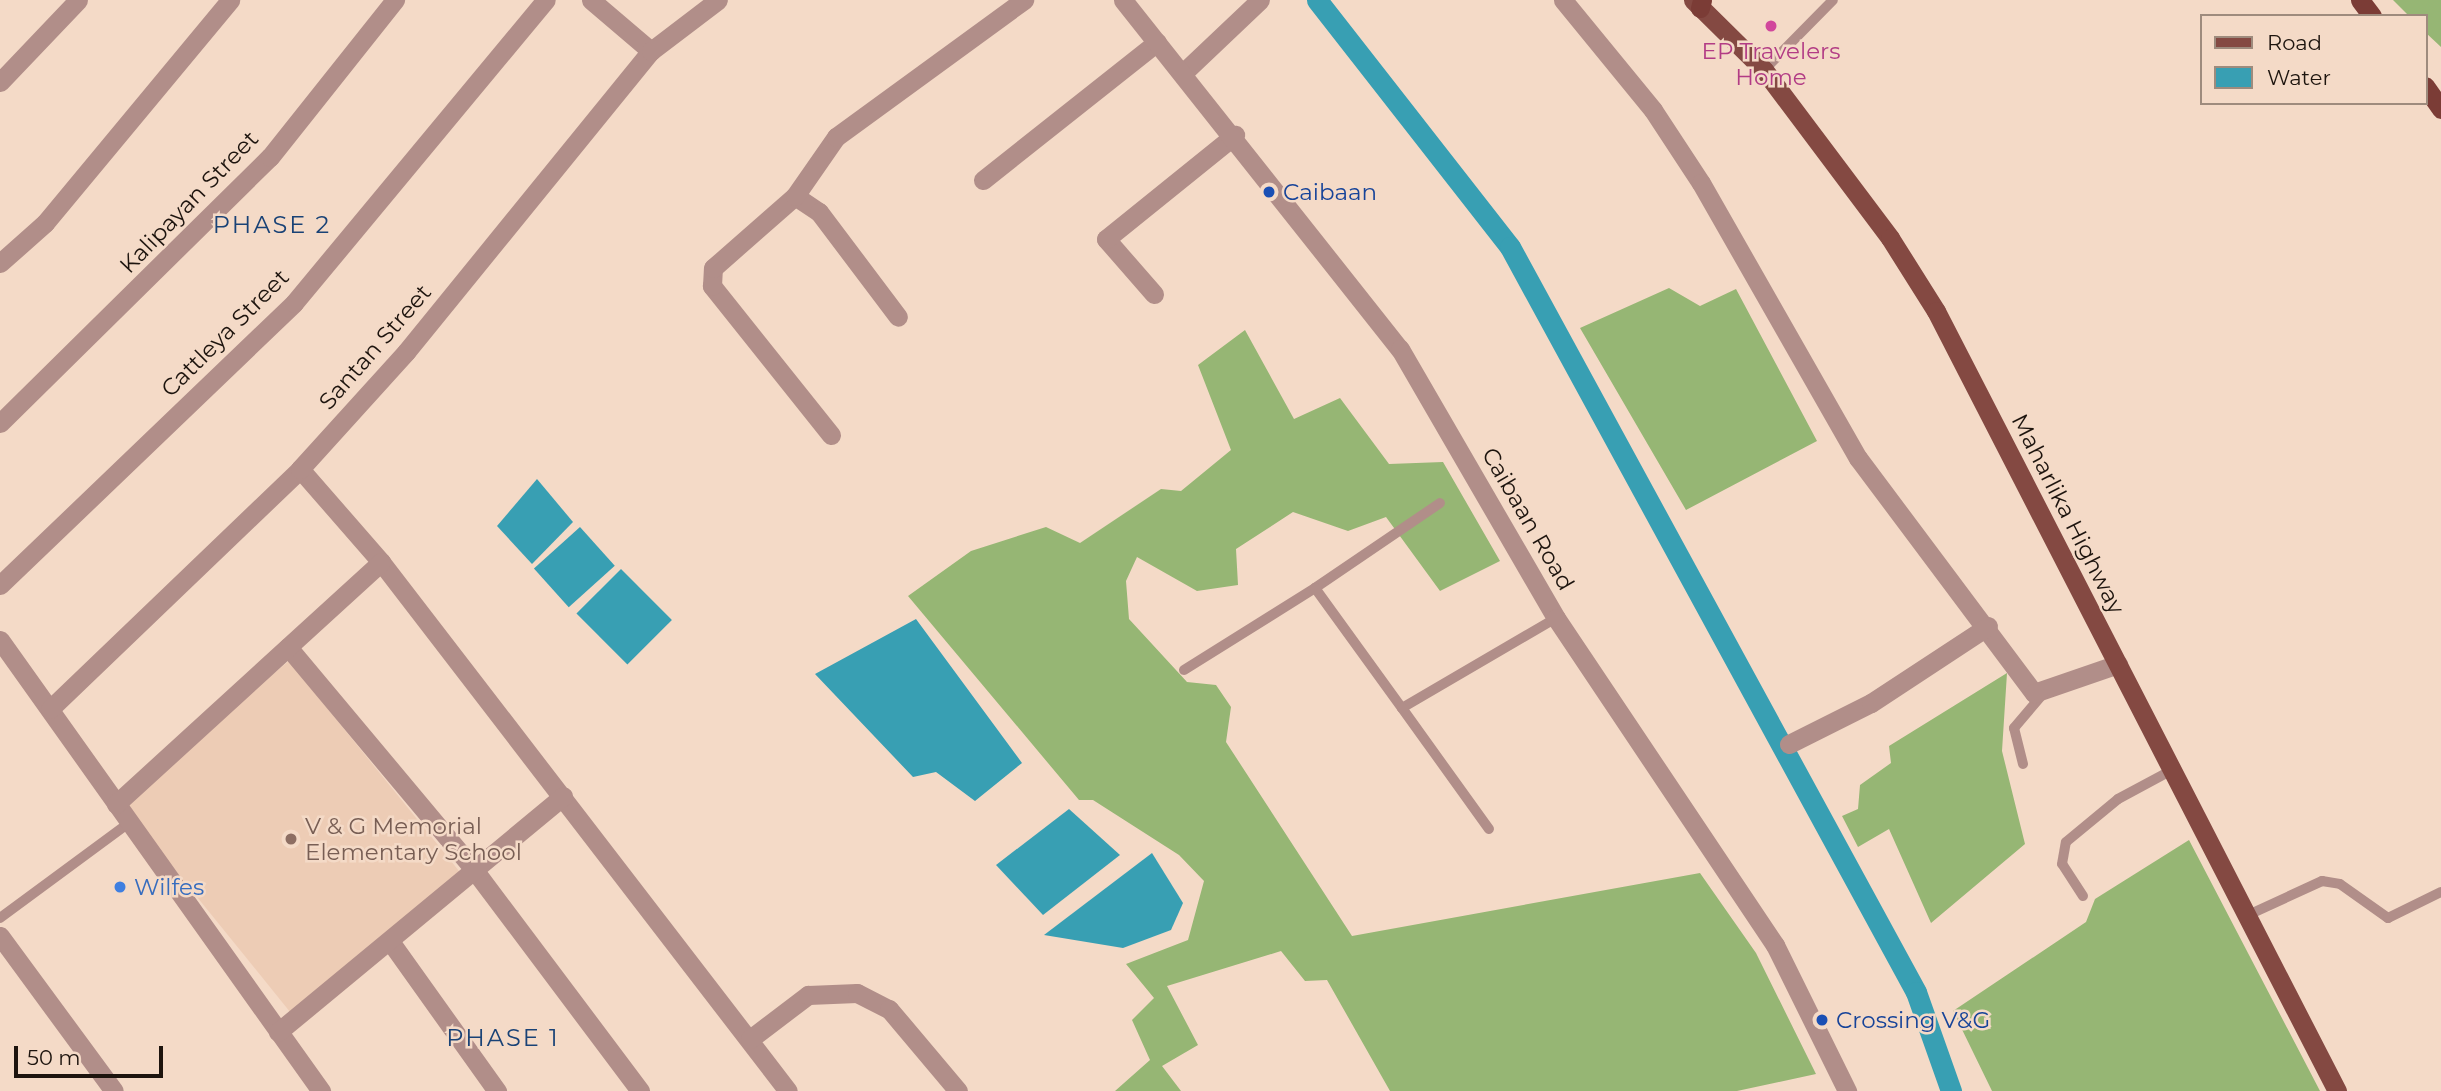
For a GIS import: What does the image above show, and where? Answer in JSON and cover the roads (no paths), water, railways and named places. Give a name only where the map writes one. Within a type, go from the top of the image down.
[{"type":"highway","points":[[2427,89],[2441,109]]},
{"type":"main road","name":"Maharlika Highway","points":[[1698,3],[1764,70],[1890,237],[1936,311],[2337,1091]]},
{"type":"street","points":[[4,71],[78,0]]},
{"type":"street","points":[[0,263],[45,223],[230,0]]},
{"type":"street","name":"Kalipayan Street","points":[[0,423],[270,157],[395,0]]},
{"type":"street","name":"Cattleya Street","points":[[0,585],[293,303],[546,0]]},
{"type":"street","points":[[591,0],[651,51]]},
{"type":"street","name":"Santan Street","points":[[50,709],[300,469],[406,352],[651,51],[718,0]]},
{"type":"street","points":[[831,435],[712,285],[713,268],[795,196],[836,136],[1024,0]]},
{"type":"street","name":"Caibaan Road","points":[[1123,0],[1235,135],[1400,349],[1556,618],[1775,945],[1847,1091]]},
{"type":"street","points":[[1183,74],[1260,0]]},
{"type":"street","points":[[1563,0],[1654,110],[1701,183],[1857,458],[1988,626],[2034,693],[2042,694],[2118,664]]},
{"type":"street","points":[[983,180],[1157,42]]},
{"type":"street","points":[[1154,294],[1106,239],[1235,135]]},
{"type":"street","points":[[795,196],[819,212],[898,317]]},
{"type":"street","points":[[300,469],[381,562],[788,1091]]},
{"type":"street","points":[[116,804],[381,562]]},
{"type":"street","points":[[1790,744],[1871,703],[1988,626]]},
{"type":"street","points":[[0,640],[321,1091]]},
{"type":"street","points":[[288,646],[475,871],[640,1091]]},
{"type":"street","points":[[278,1032],[392,944],[563,796]]},
{"type":"street","points":[[0,936],[114,1091]]},
{"type":"street","points":[[392,944],[497,1091]]},
{"type":"street","points":[[750,1040],[808,995],[857,993],[889,1009],[958,1091]]},
{"type":"lane","points":[[1764,70],[1833,0]]},
{"type":"lane","points":[[1184,670],[1315,589],[1440,503]]},
{"type":"lane","points":[[1315,589],[1489,829]]},
{"type":"lane","points":[[1402,708],[1556,618]]},
{"type":"lane","points":[[2023,764],[2014,728],[2042,694]]},
{"type":"lane","points":[[2083,896],[2062,863],[2066,842],[2118,799],[2172,770]]},
{"type":"lane","points":[[0,918],[129,823]]},
{"type":"lane","points":[[2246,916],[2322,881],[2340,884],[2388,918],[2441,892]]},
{"type":"water","points":[[537,479],[573,522],[532,564],[497,526]]},
{"type":"water","points":[[580,527],[615,566],[569,607],[534,568]]},
{"type":"water","points":[[621,569],[672,620],[627,664],[576,614]]},
{"type":"water","points":[[916,619],[1022,763],[975,801],[936,772],[913,777],[815,674]]},
{"type":"water","points":[[1069,809],[1120,855],[1043,915],[996,865]]},
{"type":"water","points":[[1152,853],[1183,903],[1171,930],[1123,948],[1044,935]]},
{"type":"waterway","points":[[1317,0],[1510,247],[1916,992],[1951,1091]]},
{"type":"place","name":"EP Travelers Home","points":[[1771,26]]},
{"type":"place","name":"Caibaan","points":[[1269,192]]},
{"type":"place","name":"V & G Memorial Elementary School","points":[[291,839]]},
{"type":"place","name":"Wilfes","points":[[120,887]]},
{"type":"place","name":"Crossing V&G","points":[[1822,1020]]},
{"type":"district","name":"PHASE 2","points":[[272,225]]},
{"type":"district","name":"PHASE 1","points":[[503,1038]]}]
